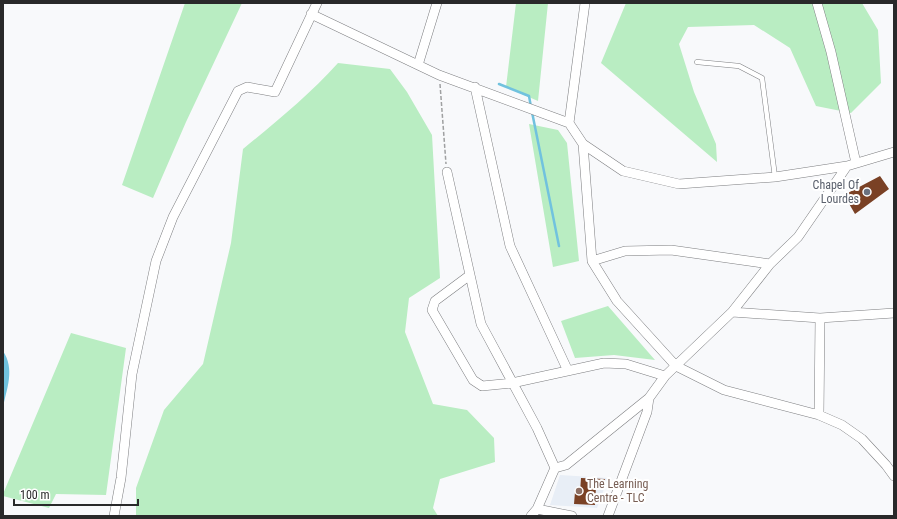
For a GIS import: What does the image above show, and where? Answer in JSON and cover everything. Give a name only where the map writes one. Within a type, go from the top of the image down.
[{"type":"street","points":[[114,516],[121,478],[132,374],[156,261],[173,217],[238,91],[247,87],[276,92],[317,3]]},
{"type":"street","points":[[418,65],[437,3]]},
{"type":"street","points":[[569,123],[585,3]]},
{"type":"street","points":[[555,468],[566,465],[650,398],[665,376],[732,312],[770,264],[798,237],[852,164],[831,52],[817,3]]},
{"type":"street","points":[[311,14],[439,75],[475,87],[569,123],[582,144],[623,171],[679,184],[775,177],[852,164],[894,152]]},
{"type":"street","points":[[475,87],[510,246],[568,371]]},
{"type":"street","points":[[582,144],[592,261],[617,301],[676,366],[724,390],[819,415],[842,425],[862,439],[894,476]]},
{"type":"street","points":[[447,172],[481,324],[537,428],[555,468],[538,509],[531,516]]},
{"type":"street","points":[[592,261],[625,251],[671,250],[770,264]]},
{"type":"street","points":[[470,275],[435,301],[432,310],[473,380],[482,386],[512,383],[604,363],[626,364],[665,376]]},
{"type":"street","points":[[732,312],[820,318],[894,313]]},
{"type":"street","points":[[819,415],[820,318]]},
{"type":"street","points":[[608,516],[647,412],[650,398]]},
{"type":"street","points":[[538,509],[572,516]]},
{"type":"lane","points":[[697,62],[739,66],[762,78],[775,177]]},
{"type":"path","points":[[439,75],[447,172]]},
{"type":"shaded area","name":"The Learning Centre - TLC","points":[[560,475],[608,478],[597,508],[550,505]]},
{"type":"green space","points":[[185,3],[242,3],[186,122],[153,198],[122,185]]},
{"type":"green space","points":[[516,3],[548,3],[538,101],[506,87]]},
{"type":"green space","points":[[626,3],[862,3],[878,30],[881,83],[851,113],[816,106],[790,48],[754,25],[688,27],[679,44],[694,92],[716,144],[717,162],[601,63]]},
{"type":"green space","points":[[338,63],[390,69],[407,92],[432,135],[440,278],[409,298],[405,332],[433,404],[467,410],[494,438],[495,462],[440,479],[433,508],[438,516],[136,516],[136,488],[164,410],[203,364],[231,243],[243,149],[304,97]]},
{"type":"green space","points":[[529,124],[558,130],[567,143],[579,261],[553,267]]},
{"type":"green space","points":[[608,306],[655,360],[614,355],[575,358],[561,321]]},
{"type":"green space","points":[[71,333],[126,348],[106,495],[56,494],[49,508],[3,496],[3,494]]},
{"type":"water","points":[[3,351],[9,365],[9,379],[3,407]]},
{"type":"building","name":"Chapel Of Lourdes","points":[[880,176],[889,189],[855,214],[844,195]]},
{"type":"building","points":[[581,478],[605,479],[604,486],[596,486],[595,505],[574,504],[575,492],[580,492]]},
{"type":"waterway","points":[[499,84],[529,96],[531,107]]},
{"type":"waterway","points":[[532,112],[559,246]]},
{"type":"place","name":"Chapel Of Lourdes","points":[[867,192]]},
{"type":"place","name":"The Learning Centre - TLC","points":[[579,491]]}]
